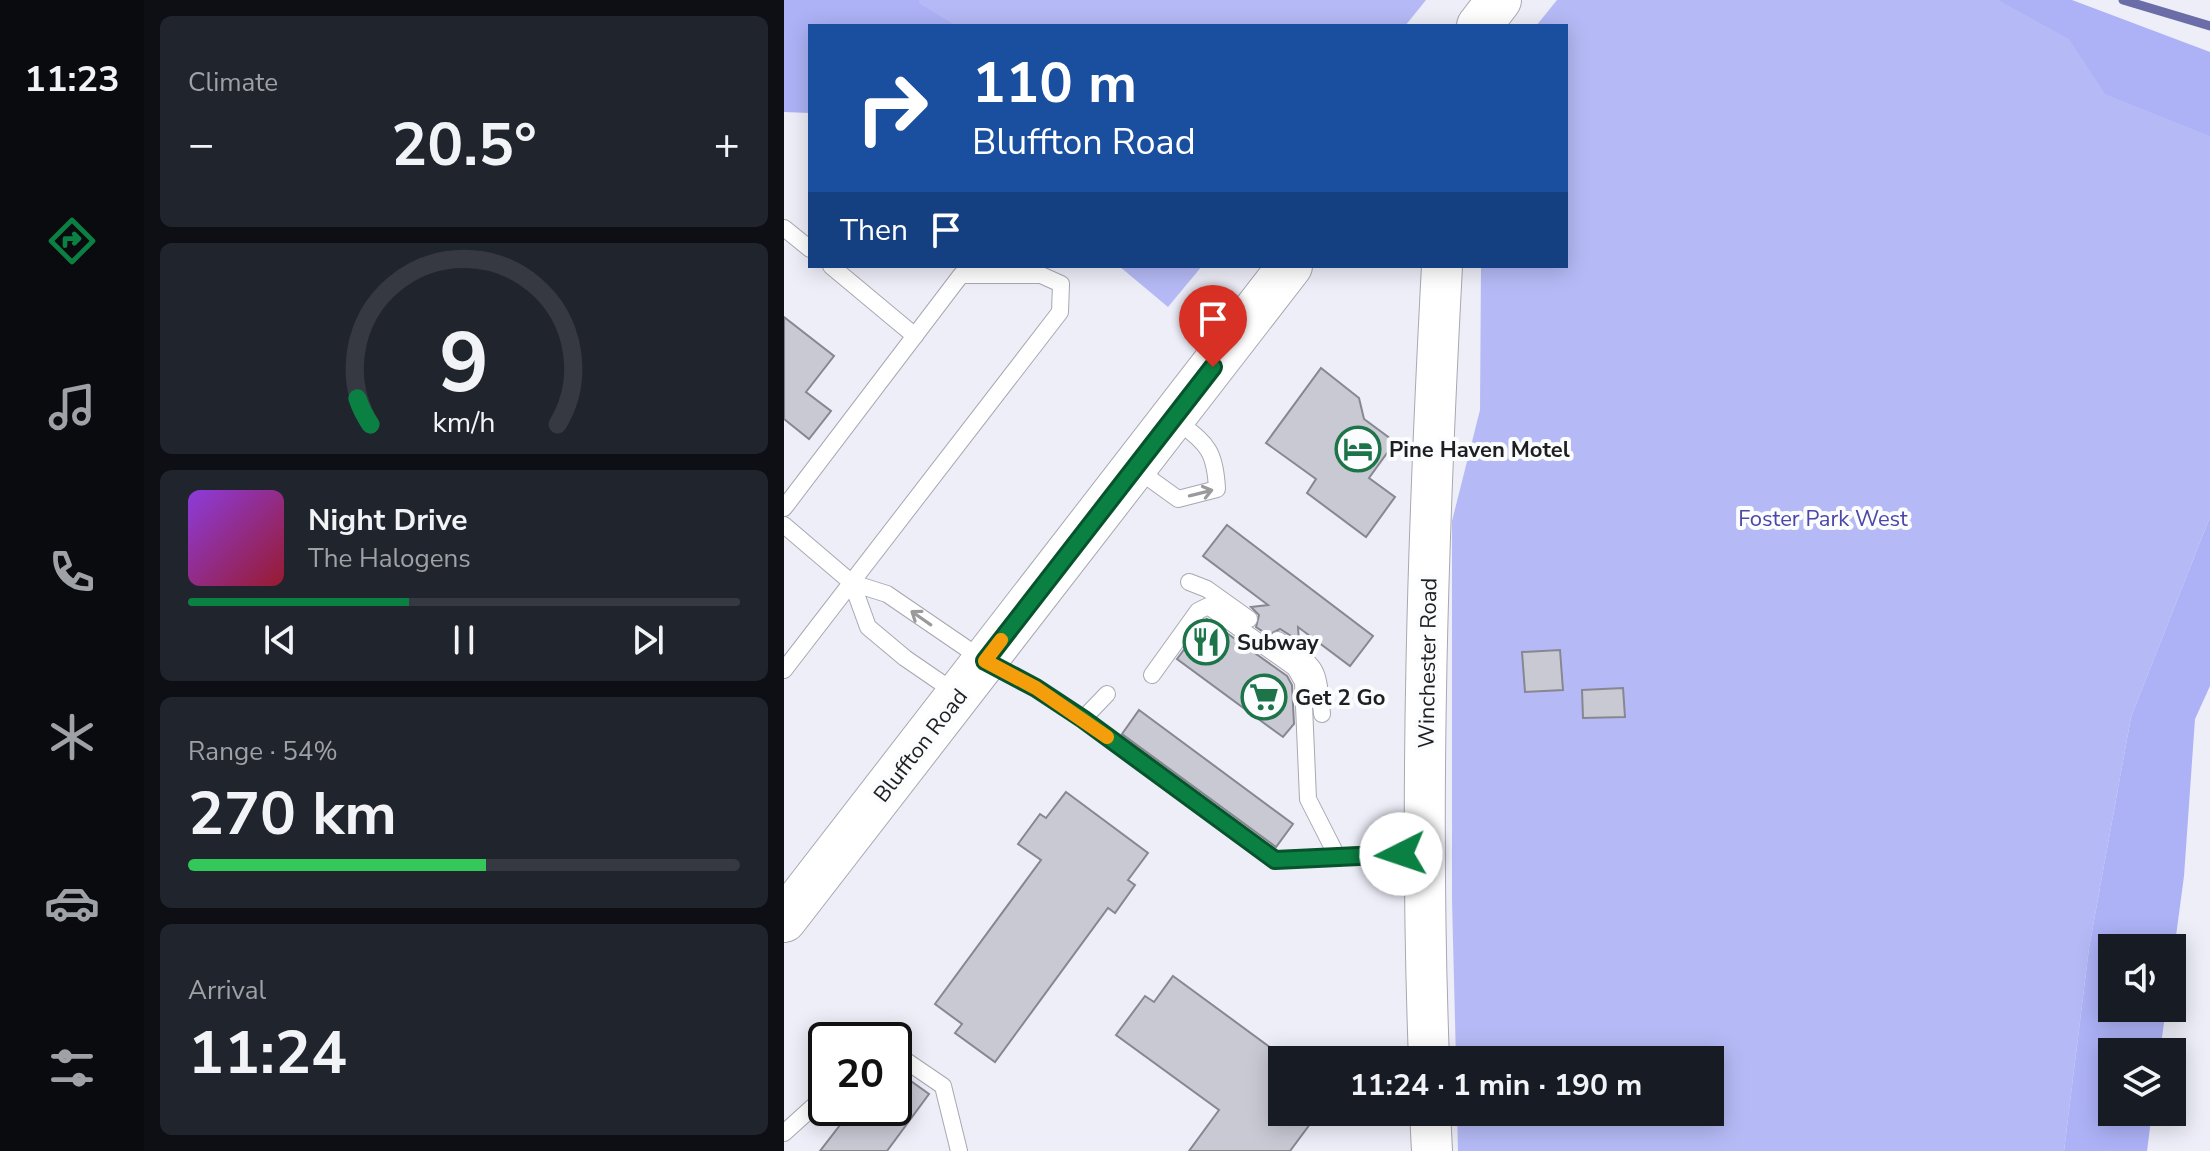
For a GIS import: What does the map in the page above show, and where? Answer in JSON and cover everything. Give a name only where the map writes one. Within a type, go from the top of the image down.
[{"type":"main road","points":[[1481,24],[1499,0]]},
{"type":"main road","name":"Bluffton Road","points":[[784,920],[1288,268]]},
{"type":"street","name":"Winchester Road","points":[[1429,1046],[1424,852],[1429,499],[1442,268]]},
{"type":"street","points":[[1431,1126],[1432,1151]]},
{"type":"lane","points":[[784,228],[808,247]]},
{"type":"lane","points":[[833,268],[915,336]]},
{"type":"lane","points":[[784,508],[961,275],[1041,275],[1061,284],[1060,312],[784,670]]},
{"type":"lane","points":[[1134,467],[1178,499],[1217,489],[1216,463],[1209,446],[1174,417]]},
{"type":"lane","points":[[784,525],[852,583],[887,594],[985,661],[1036,688],[1275,860],[1424,852]]},
{"type":"lane","points":[[1189,582],[1207,589],[1312,664],[1318,674],[1322,714]]},
{"type":"lane","points":[[852,583],[868,627],[905,658],[959,695]]},
{"type":"lane","points":[[1152,675],[1198,611],[1208,606],[1295,668],[1303,682],[1308,799],[1338,858]]},
{"type":"lane","points":[[1083,719],[1107,694]]},
{"type":"lane","points":[[912,1065],[943,1086],[959,1151]]},
{"type":"lane","points":[[784,1133],[808,1111]]},
{"type":"green space","points":[[920,0],[1426,0],[1407,24],[955,24],[918,3]]},
{"type":"green space","name":"Foster Park West","points":[[1557,0],[2051,0],[2210,64],[2210,517],[2131,717],[2089,948],[2064,1151],[1458,1151],[1457,1126],[1724,1126],[1724,1046],[1456,1046],[1452,900],[1452,521],[1480,410],[1481,268],[1568,268],[1568,24],[1538,24]]},
{"type":"green space","points":[[1121,268],[1200,268],[1168,307]]},
{"type":"shaded area","points":[[784,0],[920,0],[919,3],[955,24],[808,24],[808,113],[784,112]]},
{"type":"shaded area","points":[[1998,0],[2072,0],[2210,52],[2210,136],[2105,94],[2069,39]]},
{"type":"shaded area","points":[[2210,517],[2210,686],[2195,719],[2184,876],[2176,934],[2098,934],[2098,1022],[2164,1022],[2162,1038],[2098,1038],[2098,1126],[2150,1126],[2147,1151],[2064,1151],[2089,948],[2131,717]]},
{"type":"building","points":[[784,317],[834,356],[806,392],[831,411],[809,439],[784,419]]},
{"type":"building","name":"Pine Haven Motel","points":[[1321,368],[1359,398],[1364,419],[1395,442],[1369,478],[1395,497],[1366,537],[1307,493],[1316,479],[1266,443]]},
{"type":"building","points":[[1227,525],[1373,636],[1350,666],[1298,627],[1299,641],[1280,629],[1268,635],[1256,627],[1259,615],[1251,607],[1268,605],[1203,556]]},
{"type":"building","name":"Get 2 Go","points":[[1207,619],[1287,676],[1292,685],[1294,724],[1283,737],[1177,659]]},
{"type":"building","points":[[1560,650],[1563,690],[1525,692],[1522,652]]},
{"type":"building","points":[[1623,688],[1625,717],[1583,718],[1582,690]]},
{"type":"building","points":[[1139,710],[1293,824],[1276,847],[1122,734]]},
{"type":"building","points":[[1066,792],[1148,853],[1128,880],[1135,885],[1115,913],[1108,908],[995,1062],[955,1033],[962,1024],[935,1004],[1041,860],[1018,844],[1040,814],[1046,818]]},
{"type":"building","points":[[1173,976],[1268,1046],[1268,1126],[1309,1126],[1290,1151],[1189,1151],[1219,1110],[1116,1035],[1145,996],[1154,1002]]},
{"type":"building","points":[[912,1082],[929,1094],[912,1117]]},
{"type":"building","points":[[839,1126],[905,1126],[887,1151],[820,1151]]},
{"type":"waterway","points":[[2123,0],[2210,26]]},
{"type":"slow traffic","points":[[1001,640],[985,661],[1036,688],[1107,737]]},
{"type":"place","name":"Pine Haven Motel","points":[[1358,449]]},
{"type":"place","name":"Subway","points":[[1206,642]]},
{"type":"place","name":"Get 2 Go","points":[[1264,697]]},
{"type":"route","points":[[1213,367],[985,661],[1036,688],[1083,719],[1275,860],[1401,854]]}]
